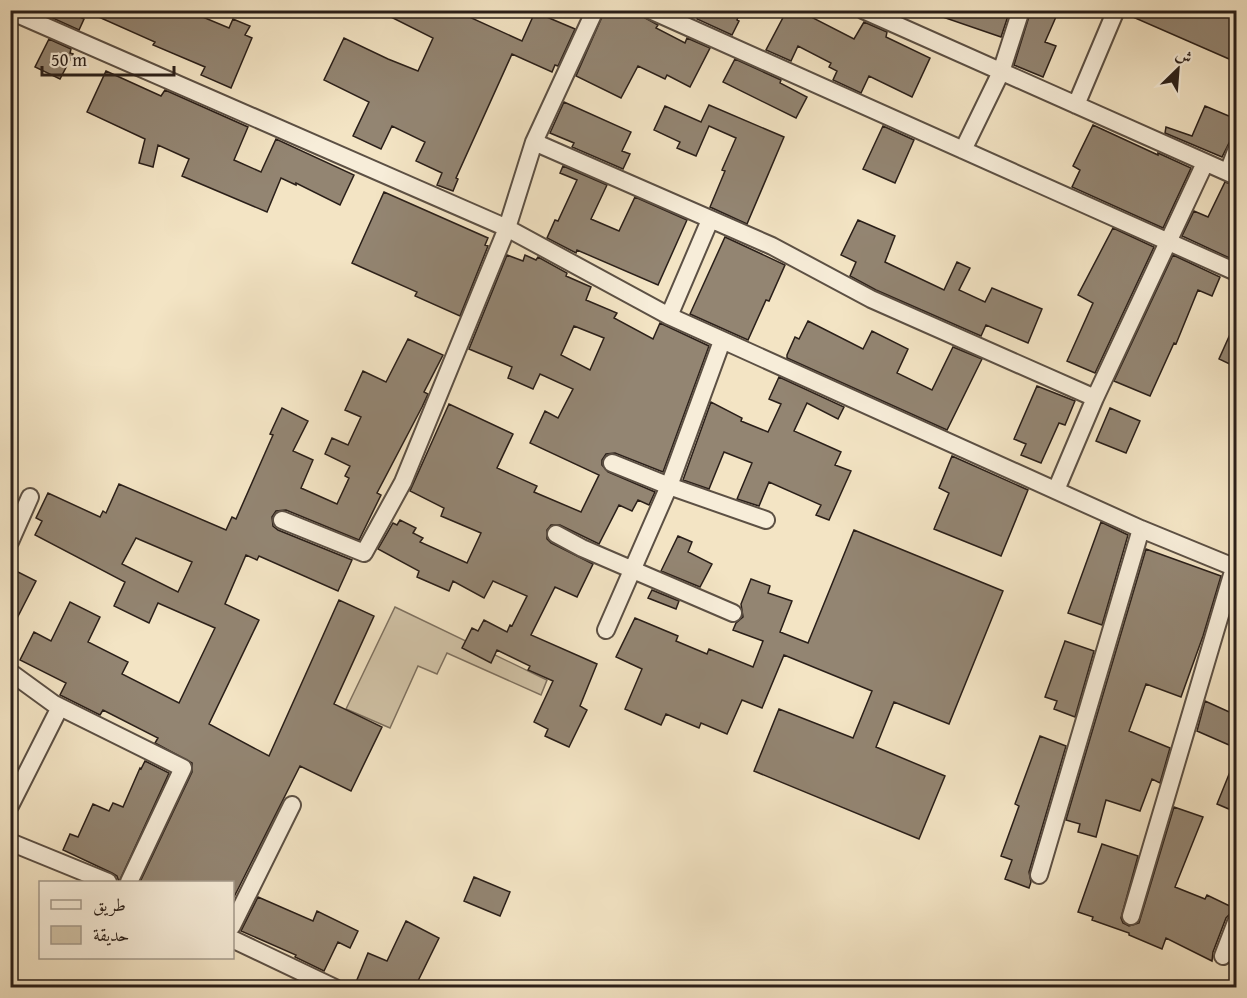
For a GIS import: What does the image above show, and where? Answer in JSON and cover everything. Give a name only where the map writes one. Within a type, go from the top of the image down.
[{"type":"street","points":[[282,520],[364,553],[403,482],[507,228],[534,142],[595,10]]},
{"type":"street","points":[[650,10],[1236,272]]},
{"type":"street","points":[[863,10],[1232,174],[1236,151]]},
{"type":"street","points":[[963,150],[1001,72],[1022,10]]},
{"type":"street","points":[[1076,105],[1116,10]]},
{"type":"street","points":[[10,11],[507,228],[669,316],[722,341],[1141,529],[1235,568],[1131,916]]},
{"type":"street","points":[[534,142],[772,246],[871,299],[1095,398]]},
{"type":"street","points":[[1056,490],[1095,398],[1205,163]]},
{"type":"street","points":[[669,316],[710,220]]},
{"type":"street","points":[[606,630],[669,486],[722,341]]},
{"type":"street","points":[[612,463],[766,520]]},
{"type":"street","points":[[10,542],[30,497]]},
{"type":"street","points":[[1039,875],[1141,529]]},
{"type":"street","points":[[556,534],[734,613]]},
{"type":"street","points":[[10,672],[60,707],[183,768],[129,881]]},
{"type":"street","points":[[10,806],[60,707]]},
{"type":"street","points":[[234,922],[292,805]]},
{"type":"street","points":[[10,842],[106,881]]},
{"type":"street","points":[[1223,956],[1236,922]]},
{"type":"street","points":[[234,940],[335,987]]},
{"type":"green space","points":[[395,607],[547,680],[541,695],[447,653],[437,674],[418,666],[390,728],[346,709]]},
{"type":"building","points":[[35,10],[65,10],[84,19],[79,30]]},
{"type":"building","points":[[83,10],[186,10],[229,28],[233,19],[250,26],[245,35],[252,38],[231,88],[201,75],[205,67],[153,45],[155,42]]},
{"type":"building","points":[[377,10],[454,10],[522,41],[535,12],[575,29],[558,66],[555,65],[552,72],[512,54],[456,178],[458,179],[453,191],[437,185],[442,173],[416,161],[425,142],[392,126],[381,149],[353,136],[369,102],[324,80],[344,38],[418,71],[433,38]]},
{"type":"building","points":[[605,10],[631,10],[658,25],[656,28],[685,43],[687,38],[710,48],[690,87],[667,75],[665,79],[638,66],[621,98],[576,76]]},
{"type":"building","points":[[701,10],[741,10],[737,20],[739,21],[732,35],[697,19]]},
{"type":"building","points":[[787,10],[817,10],[813,18],[854,39],[864,22],[887,32],[886,37],[930,58],[912,97],[869,76],[861,93],[833,80],[837,71],[829,67],[831,63],[798,46],[791,61],[766,50]]},
{"type":"building","points":[[931,10],[1010,10],[1001,37],[931,13]]},
{"type":"building","points":[[1031,10],[1059,10],[1045,42],[1056,46],[1043,77],[1014,65]]},
{"type":"building","points":[[1126,10],[1218,10],[1236,18],[1236,62],[1126,14]]},
{"type":"building","points":[[49,39],[71,49],[70,53],[73,54],[60,79],[35,67]]},
{"type":"building","points":[[735,59],[781,80],[780,83],[807,97],[796,118],[723,82]]},
{"type":"building","points":[[106,71],[161,96],[165,90],[248,127],[234,160],[261,172],[276,139],[354,175],[340,205],[281,178],[267,212],[182,176],[189,159],[158,145],[153,167],[139,163],[145,139],[87,112]]},
{"type":"building","points":[[564,102],[631,132],[622,151],[630,154],[623,169],[572,147],[574,143],[550,133]]},
{"type":"building","points":[[709,105],[784,137],[747,224],[710,207],[725,171],[722,170],[736,138],[709,126],[696,156],[677,148],[680,142],[654,130],[665,106],[701,122]]},
{"type":"building","points":[[1205,106],[1236,119],[1236,129],[1222,157],[1165,133],[1166,127],[1192,136]]},
{"type":"building","points":[[1093,125],[1191,168],[1163,228],[1072,187],[1080,170],[1073,166]]},
{"type":"building","points":[[883,126],[914,140],[895,183],[863,169]]},
{"type":"building","points":[[563,166],[607,185],[591,219],[619,231],[635,197],[687,220],[658,285],[577,250],[576,253],[547,238],[555,220],[558,221],[577,180],[560,173]]},
{"type":"building","points":[[1225,182],[1236,186],[1236,261],[1182,236],[1194,211],[1208,217]]},
{"type":"building","points":[[384,192],[488,238],[485,245],[488,246],[460,316],[415,296],[417,292],[352,263]]},
{"type":"building","points":[[858,220],[895,236],[885,262],[944,290],[957,262],[970,268],[959,290],[985,302],[992,288],[1042,309],[1028,343],[986,325],[981,336],[876,290],[850,276],[856,262],[841,255]]},
{"type":"building","points":[[1113,228],[1154,247],[1095,373],[1067,361],[1093,303],[1078,295]]},
{"type":"building","points":[[725,237],[785,265],[748,340],[690,314]]},
{"type":"building","points":[[507,255],[523,261],[525,255],[536,260],[538,257],[567,273],[566,276],[591,287],[586,300],[617,313],[614,318],[653,339],[660,323],[709,346],[663,472],[615,453],[606,454],[602,460],[602,465],[608,472],[655,492],[649,505],[638,500],[632,511],[619,505],[599,544],[560,525],[551,525],[547,530],[547,539],[551,543],[593,564],[577,597],[555,587],[531,635],[597,664],[580,706],[587,710],[569,747],[545,736],[548,729],[534,722],[553,681],[528,670],[530,666],[497,650],[491,663],[462,648],[472,628],[478,631],[484,620],[507,632],[527,596],[493,581],[484,598],[453,581],[449,591],[417,577],[419,571],[378,549],[393,523],[397,525],[400,520],[416,528],[413,533],[423,538],[420,542],[467,563],[481,533],[441,516],[444,508],[410,491],[449,404],[513,434],[497,468],[537,486],[534,492],[581,512],[599,475],[530,443],[545,411],[558,418],[573,389],[540,374],[533,389],[508,378],[512,367],[469,349]],"holes":[[[574,326],[604,338],[590,370],[561,355]]]},
{"type":"building","points":[[1173,255],[1220,277],[1212,296],[1198,290],[1176,344],[1174,343],[1150,396],[1114,381]]},
{"type":"building","points":[[808,321],[863,349],[872,331],[908,349],[897,373],[932,390],[953,347],[982,359],[947,430],[787,358],[795,337],[799,339]]},
{"type":"building","points":[[1236,321],[1236,367],[1219,359]]},
{"type":"building","points":[[408,339],[443,355],[424,392],[428,394],[422,407],[377,493],[381,495],[359,540],[286,510],[276,511],[272,517],[273,526],[278,530],[352,560],[338,591],[259,556],[257,560],[246,555],[225,604],[259,620],[209,724],[269,756],[339,600],[374,616],[334,704],[382,727],[351,791],[300,766],[234,897],[234,881],[140,881],[192,772],[192,763],[155,743],[158,738],[103,710],[100,715],[60,695],[66,683],[20,660],[34,632],[51,641],[70,602],[100,617],[88,642],[128,662],[122,674],[179,703],[215,628],[158,603],[149,623],[114,606],[125,582],[35,535],[42,521],[36,518],[48,493],[100,517],[103,511],[106,513],[119,484],[226,530],[232,517],[236,519],[273,435],[270,434],[282,408],[308,421],[293,451],[313,460],[301,488],[337,504],[349,478],[345,476],[350,466],[325,454],[332,438],[348,445],[361,417],[345,410],[363,371],[386,382]],"holes":[[[136,538],[192,562],[178,592],[122,564]]]},
{"type":"building","points":[[779,377],[844,407],[838,419],[807,403],[794,431],[841,452],[835,465],[851,471],[829,520],[816,515],[821,505],[769,482],[759,506],[737,499],[752,463],[724,452],[709,489],[683,480],[711,402],[742,418],[741,421],[768,432],[781,404],[769,399]]},
{"type":"building","points":[[1037,386],[1075,401],[1065,425],[1059,423],[1041,463],[1021,455],[1026,444],[1014,439]]},
{"type":"building","points":[[1110,408],[1140,421],[1126,453],[1096,441]]},
{"type":"building","points":[[952,456],[1028,490],[1001,556],[934,529],[949,493],[939,488]]},
{"type":"building","points":[[1101,522],[1128,535],[1102,625],[1068,613]]},
{"type":"building","points":[[854,530],[1003,591],[949,724],[894,702],[876,747],[945,776],[919,839],[754,771],[779,709],[853,738],[872,691],[784,655],[762,708],[742,700],[727,734],[701,723],[699,728],[666,714],[661,725],[625,709],[642,669],[616,657],[635,618],[678,636],[676,641],[707,654],[709,649],[753,667],[763,641],[733,630],[736,623],[743,617],[741,604],[751,579],[770,586],[768,593],[792,601],[780,632],[808,643]]},
{"type":"building","points":[[678,536],[692,542],[688,552],[712,564],[700,587],[661,571]]},
{"type":"building","points":[[1146,549],[1221,576],[1181,697],[1146,684],[1129,731],[1170,748],[1160,783],[1152,779],[1140,811],[1106,800],[1096,837],[1078,832],[1080,824],[1066,820]]},
{"type":"building","points":[[10,568],[36,581],[10,632]]},
{"type":"building","points":[[652,590],[679,601],[676,609],[648,598]]},
{"type":"building","points":[[1065,641],[1094,651],[1075,717],[1054,709],[1057,701],[1045,697]]},
{"type":"building","points":[[1205,701],[1236,715],[1236,748],[1197,731]]},
{"type":"building","points":[[1040,736],[1066,746],[1029,872],[1031,882],[1029,888],[1005,879],[1012,860],[1001,856],[1019,806],[1015,804]]},
{"type":"building","points":[[1236,757],[1236,812],[1217,804]]},
{"type":"building","points":[[145,761],[169,773],[119,881],[117,876],[112,873],[63,850],[70,834],[78,837],[93,804],[109,811],[113,803],[123,807]]},
{"type":"building","points":[[1174,807],[1203,817],[1175,887],[1205,899],[1207,895],[1236,909],[1236,912],[1226,918],[1213,952],[1212,961],[1166,938],[1162,949],[1078,912],[1102,844],[1138,856],[1121,918],[1123,923],[1129,926],[1139,923]]},
{"type":"building","points":[[474,877],[510,892],[500,916],[464,901]]},
{"type":"building","points":[[258,897],[313,921],[317,911],[358,931],[350,948],[338,942],[324,971],[295,957],[296,955],[241,931]]},
{"type":"building","points":[[406,921],[439,938],[415,987],[354,987],[368,953],[387,961]]}]
